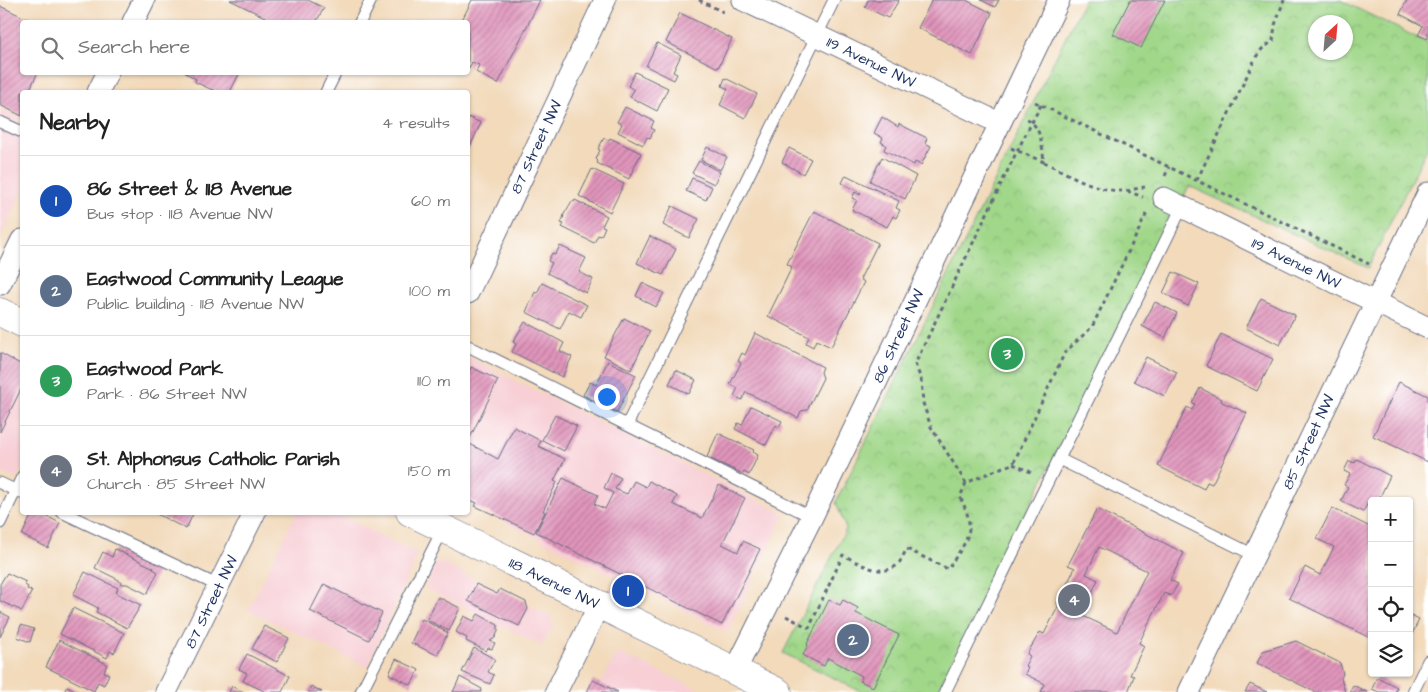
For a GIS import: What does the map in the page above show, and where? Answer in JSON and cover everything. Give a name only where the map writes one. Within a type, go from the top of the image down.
[{"type":"main road","points":[[0,312],[20,322]]},
{"type":"main road","name":"118 Avenue NW","points":[[416,515],[757,684]]},
{"type":"street","points":[[134,20],[144,0]]},
{"type":"street","name":"87 Street NW","points":[[470,289],[605,0]]},
{"type":"street","name":"119 Avenue NW","points":[[743,0],[1000,124]]},
{"type":"street","name":"86 Street NW","points":[[757,684],[767,607],[812,517],[1059,0]]},
{"type":"street","points":[[99,90],[106,75]]},
{"type":"street","name":"85 Street NW","points":[[1189,692],[1388,273],[1428,193]]},
{"type":"street","name":"119 Avenue NW","points":[[1164,200],[1428,328]]},
{"type":"street","points":[[0,284],[20,244]]},
{"type":"street","name":"87 Street NW","points":[[166,692],[254,515]]},
{"type":"street","points":[[556,692],[599,605]]},
{"type":"lane","points":[[361,20],[371,0]]},
{"type":"lane","points":[[628,425],[834,0]]},
{"type":"lane","points":[[327,90],[334,75]]},
{"type":"lane","points":[[0,122],[20,131]]},
{"type":"lane","points":[[946,692],[1059,459],[1164,200]]},
{"type":"lane","points":[[470,347],[812,517]]},
{"type":"lane","points":[[1059,459],[1254,555]]},
{"type":"lane","points":[[0,483],[19,493],[0,523]]},
{"type":"lane","points":[[68,515],[219,586]]},
{"type":"lane","points":[[362,692],[443,528]]},
{"type":"lane","points":[[1413,692],[1428,660]]},
{"type":"path","points":[[1197,180],[1256,57],[1262,49],[1273,41],[1274,25],[1284,0]]},
{"type":"path","points":[[1014,92],[1388,273]]},
{"type":"path","points":[[966,483],[931,427],[923,404],[921,379],[915,364],[1017,151],[1042,105]]},
{"type":"path","points":[[1044,162],[1094,186],[1127,191]]},
{"type":"path","points":[[767,607],[809,628],[843,555],[873,569],[887,570],[898,563],[907,548],[948,569],[965,542],[970,530],[970,520],[960,497],[966,483],[1013,464],[1065,352],[1092,327],[1164,200],[1169,167]]},
{"type":"shaded area","points":[[0,109],[20,119],[20,196],[0,238]]},
{"type":"shaded area","points":[[0,351],[20,361],[20,470],[16,479],[0,472]]},
{"type":"shaded area","points":[[470,358],[785,514],[727,632],[470,505]]},
{"type":"shaded area","points":[[295,515],[340,515],[418,554],[367,667],[248,610]]},
{"type":"shaded area","points":[[437,561],[552,617],[553,626],[542,646],[425,588]]},
{"type":"shaded area","points":[[617,652],[704,692],[597,692]]},
{"type":"green space","points":[[1084,0],[1340,0],[1428,43],[1428,147],[1368,268],[1189,186],[937,692],[862,692],[783,653],[846,529],[836,502]]},
{"type":"building","points":[[230,0],[308,0],[324,8],[317,20],[271,20]]},
{"type":"building","points":[[472,0],[540,0],[498,84],[476,72],[479,65],[472,62],[470,67],[470,20],[462,20]]},
{"type":"building","points":[[868,0],[899,0],[888,18],[865,7]]},
{"type":"building","points":[[932,0],[966,0],[992,13],[972,55],[918,28]]},
{"type":"building","points":[[981,0],[999,0],[995,7]]},
{"type":"building","points":[[1130,0],[1165,0],[1141,48],[1113,34]]},
{"type":"building","points":[[1407,0],[1428,0],[1428,39],[1418,35],[1423,26],[1400,14]]},
{"type":"building","points":[[0,6],[30,20],[20,20],[20,75],[37,75],[29,90],[20,90],[20,115],[0,105]]},
{"type":"building","points":[[680,13],[732,39],[718,68],[666,42]]},
{"type":"building","points":[[657,43],[681,55],[673,72],[677,74],[674,80],[646,66]]},
{"type":"building","points":[[635,72],[668,88],[657,111],[630,97],[634,90],[628,86]]},
{"type":"building","points":[[189,75],[238,75],[231,90],[213,90],[195,82],[196,79]]},
{"type":"building","points":[[725,78],[757,94],[745,118],[720,105],[728,89],[722,86]]},
{"type":"building","points":[[625,107],[654,121],[651,128],[654,130],[650,138],[647,137],[643,145],[618,132],[622,124],[617,122]]},
{"type":"building","points":[[882,117],[898,127],[899,124],[927,138],[925,143],[931,146],[921,165],[915,162],[914,165],[884,150],[886,145],[881,142],[883,138],[874,133]]},
{"type":"building","points":[[470,118],[481,123],[470,147]]},
{"type":"building","points":[[604,138],[609,140],[610,138],[641,153],[629,179],[597,163],[596,159],[600,150],[598,149]]},
{"type":"building","points":[[707,147],[727,157],[720,170],[701,160]]},
{"type":"building","points":[[789,148],[811,159],[803,174],[782,162]]},
{"type":"building","points":[[882,157],[916,176],[905,199],[870,181]]},
{"type":"building","points":[[699,161],[720,172],[714,184],[692,173]]},
{"type":"building","points":[[592,169],[624,184],[610,212],[579,196]]},
{"type":"building","points":[[846,175],[899,201],[896,208],[900,210],[896,218],[893,216],[887,227],[852,210],[857,200],[852,198],[855,192],[860,195],[861,193],[842,183]]},
{"type":"building","points":[[692,178],[712,187],[706,200],[686,191]]},
{"type":"building","points":[[575,200],[607,216],[602,226],[605,227],[601,236],[598,235],[594,243],[562,227],[564,224],[561,223],[563,216],[572,201],[574,202]]},
{"type":"building","points":[[672,206],[699,219],[689,238],[663,225]]},
{"type":"building","points":[[814,211],[878,243],[860,279],[864,282],[831,347],[816,340],[813,347],[806,343],[809,337],[768,316],[792,267],[787,264]]},
{"type":"building","points":[[650,236],[676,249],[663,275],[637,263]]},
{"type":"building","points":[[560,246],[586,258],[579,272],[593,279],[586,293],[547,273],[552,263],[548,261],[552,253],[555,255]]},
{"type":"building","points":[[1173,272],[1199,284],[1188,306],[1163,293]]},
{"type":"building","points":[[542,283],[587,305],[581,317],[569,311],[560,329],[526,312],[535,292],[537,293]]},
{"type":"building","points":[[642,283],[664,293],[656,307],[636,296]]},
{"type":"building","points":[[1261,298],[1295,315],[1280,345],[1246,328]]},
{"type":"building","points":[[1155,302],[1177,313],[1165,338],[1142,326]]},
{"type":"building","points":[[624,318],[650,331],[631,370],[604,356]]},
{"type":"building","points":[[525,322],[564,343],[560,351],[572,357],[562,377],[512,352],[516,344],[513,342]]},
{"type":"building","points":[[755,333],[823,367],[821,372],[823,378],[807,410],[801,411],[798,418],[746,392],[742,400],[734,396],[738,388],[730,384],[741,363],[738,361],[742,353],[745,355]]},
{"type":"building","points":[[1221,334],[1273,359],[1257,391],[1206,366]]},
{"type":"building","points":[[0,353],[20,364],[20,391],[0,432]]},
{"type":"building","points":[[1146,357],[1177,372],[1165,396],[1134,381]]},
{"type":"building","points":[[608,361],[636,375],[617,412],[583,395],[590,382],[596,385]]},
{"type":"building","points":[[471,367],[498,380],[470,438]]},
{"type":"building","points":[[676,370],[696,380],[689,394],[669,384]]},
{"type":"building","points":[[1399,382],[1428,396],[1428,462],[1373,436]]},
{"type":"building","points":[[1200,388],[1222,399],[1221,401],[1224,403],[1247,413],[1212,484],[1207,482],[1204,489],[1158,466],[1187,407],[1192,410],[1195,404],[1192,403]]},
{"type":"building","points":[[751,406],[782,421],[779,427],[776,425],[766,445],[735,429],[738,423],[742,425]]},
{"type":"building","points":[[555,415],[577,426],[564,451],[542,440]]},
{"type":"building","points":[[514,427],[541,441],[538,446],[565,459],[554,481],[557,482],[543,511],[545,512],[534,533],[475,506],[477,503],[470,500],[470,444],[498,459]]},
{"type":"building","points":[[718,433],[754,450],[753,452],[758,455],[749,475],[707,457]]},
{"type":"building","points":[[1357,459],[1390,476],[1380,497],[1368,497],[1368,503],[1363,512],[1341,501],[1348,487],[1344,485],[1350,474],[1344,471],[1349,461],[1355,463]]},
{"type":"building","points":[[611,473],[621,478],[615,489],[627,494],[634,481],[646,487],[649,481],[677,496],[673,504],[702,518],[719,485],[745,498],[722,544],[738,552],[743,541],[760,549],[722,625],[536,532],[563,478],[598,495],[594,504],[605,509],[613,493],[604,488]]},
{"type":"building","points":[[1332,508],[1368,526],[1368,637],[1289,598],[1305,567],[1320,575],[1334,547],[1317,539]]},
{"type":"building","points":[[1097,509],[1184,553],[1170,580],[1178,584],[1171,596],[1164,593],[1139,643],[1144,646],[1130,675],[1134,676],[1128,692],[1041,692],[1045,684],[1025,674],[1028,667],[1025,666],[1030,656],[1027,654],[1040,632],[1044,634],[1075,568],[1068,565]],"holes":[[[1099,547],[1147,571],[1117,632],[1081,615],[1098,580],[1086,574]]]},
{"type":"building","points":[[32,515],[44,515],[60,523],[48,548],[22,535]]},
{"type":"building","points":[[159,515],[193,515],[186,529]]},
{"type":"building","points":[[115,549],[154,568],[158,572],[147,594],[127,584],[121,584],[119,580],[95,568],[103,552],[112,557]]},
{"type":"building","points":[[85,572],[118,588],[116,593],[141,605],[127,628],[96,612],[98,608],[73,595]]},
{"type":"building","points":[[7,573],[26,582],[27,589],[32,591],[22,611],[0,601],[0,584]]},
{"type":"building","points":[[324,584],[382,613],[369,640],[310,611]]},
{"type":"building","points":[[476,584],[497,594],[500,589],[526,602],[528,609],[519,626],[468,601]]},
{"type":"building","points":[[438,597],[460,608],[449,631],[427,620]]},
{"type":"building","points":[[829,600],[840,605],[843,600],[858,608],[856,613],[899,635],[873,687],[860,681],[862,676],[828,658],[824,666],[803,655]]},
{"type":"building","points":[[73,608],[124,633],[114,653],[110,651],[107,658],[60,634]]},
{"type":"building","points":[[0,612],[10,617],[0,637]]},
{"type":"building","points":[[478,614],[498,625],[495,638],[490,641],[495,643],[492,649],[488,648],[486,651],[466,641],[467,638],[456,632],[464,616],[474,621]]},
{"type":"building","points":[[1413,617],[1419,620],[1413,632]]},
{"type":"building","points":[[422,619],[448,633],[437,655],[411,643]]},
{"type":"building","points":[[21,625],[34,629],[30,642],[17,637]]},
{"type":"building","points":[[264,626],[289,638],[277,662],[252,649]]},
{"type":"building","points":[[59,640],[107,664],[104,672],[109,674],[104,685],[98,682],[94,691],[46,667]]},
{"type":"building","points":[[1296,641],[1340,663],[1343,674],[1341,678],[1345,692],[1315,692],[1257,663],[1263,651]]},
{"type":"building","points":[[474,648],[495,659],[488,672],[494,675],[490,684],[462,672]]},
{"type":"building","points":[[247,654],[290,676],[282,692],[266,692],[243,681],[247,673],[239,669]]},
{"type":"building","points":[[396,659],[419,670],[411,685],[389,674]]},
{"type":"building","points":[[460,677],[482,689],[481,692],[453,692]]},
{"type":"building","points":[[1377,677],[1397,687],[1395,692],[1379,692],[1372,689]]},
{"type":"building","points":[[593,680],[618,692],[587,692]]},
{"type":"building","points":[[1250,684],[1267,692],[1245,692]]},
{"type":"building","points":[[1353,685],[1367,692],[1349,692]]},
{"type":"building","points":[[67,686],[79,692],[64,692]]},
{"type":"building","points":[[232,686],[244,692],[229,692]]},
{"type":"building","points":[[311,686],[322,692],[308,692]]},
{"type":"place","name":"Eastwood Park","points":[[1007,354]]},
{"type":"place","name":"86 Street & 118 Avenue","points":[[628,591]]},
{"type":"place","name":"St. Alphonsus Catholic Parish","points":[[1074,600]]},
{"type":"place","name":"Eastwood Community League","points":[[853,640]]}]
